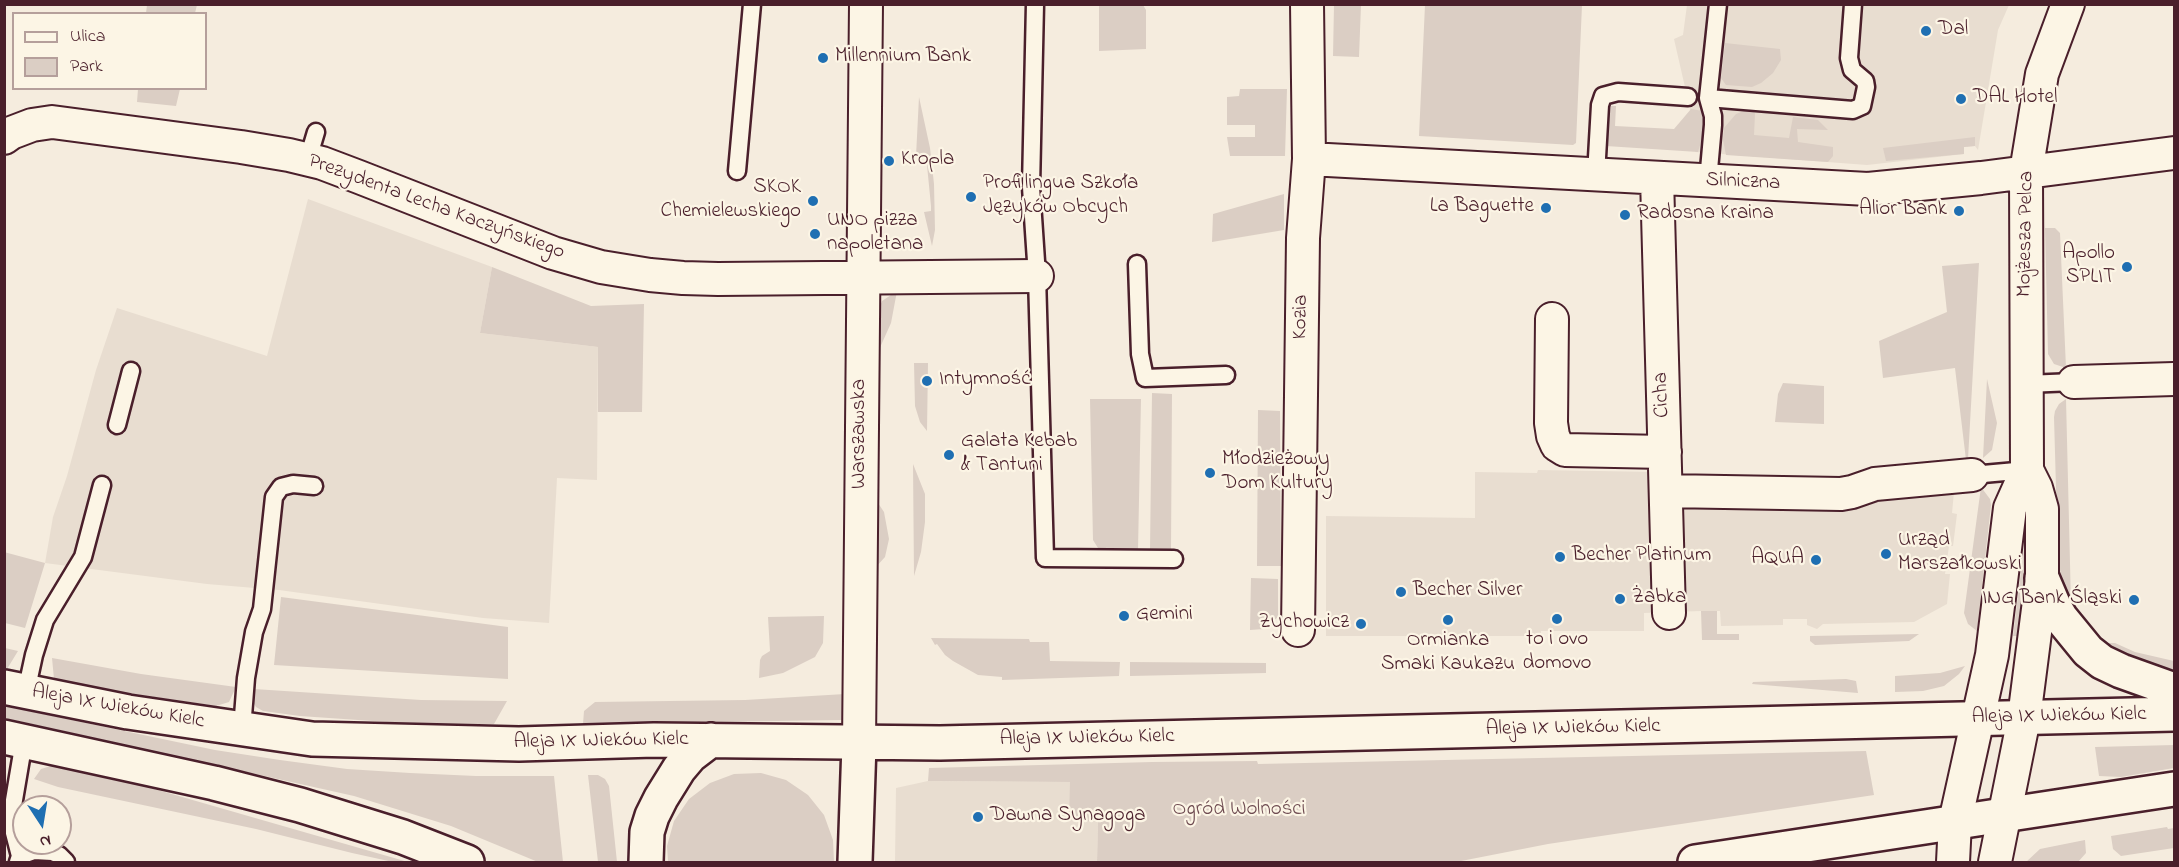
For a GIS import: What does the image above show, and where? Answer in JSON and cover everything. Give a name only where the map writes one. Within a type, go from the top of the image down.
[{"type":"main road","points":[[2042,578],[2057,612],[2071,633],[2088,651],[2102,662],[2121,671],[2175,690]]},
{"type":"main road","name":"Aleja IX Wieków Kielc","points":[[15,689],[128,712],[312,739],[519,744],[711,740],[859,744],[2175,714]]},
{"type":"main road","points":[[14,739],[202,780],[300,805],[403,837],[467,862]]},
{"type":"main road","points":[[645,862],[647,832],[661,798],[684,762],[711,740]]},
{"type":"main road","name":"Warszawska","points":[[855,862],[859,744]]},
{"type":"main road","points":[[1695,862],[2175,789]]},
{"type":"main road","points":[[1793,848],[1827,862]]},
{"type":"street","name":"Warszawska","points":[[859,744],[866,4]]},
{"type":"street","name":"Kozia","points":[[1298,630],[1303,238],[1309,159],[1307,4]]},
{"type":"street","name":"Mojżesza Pelca","points":[[1995,862],[2024,718],[2042,578],[2042,508],[2040,498],[2027,470],[2026,172],[2042,74],[2067,4]]},
{"type":"street","name":"Prezydenta Lecha Kaczyńskiego","points":[[7,133],[32,125],[52,122],[241,147],[312,146],[359,177],[553,253],[601,267],[684,278],[863,279],[1038,276]]},
{"type":"street","name":"Silniczna","points":[[1309,159],[1868,189],[2175,153]]},
{"type":"street","name":"Cicha","points":[[1657,178],[1669,613]]},
{"type":"street","points":[[1552,319],[1551,423],[1552,436],[1557,445],[1564,450],[1665,452]]},
{"type":"street","points":[[2074,382],[2175,379]]},
{"type":"street","name":"Mojżesza Pelca","points":[[1953,862],[1955,822],[1997,619],[2010,508],[2027,470]]},
{"type":"street","points":[[1666,491],[1841,494],[1875,484],[1971,475]]},
{"type":"lane","points":[[737,171],[752,4]]},
{"type":"lane","points":[[1035,4],[1031,187],[1038,276],[1045,558],[1174,559]]},
{"type":"lane","points":[[1708,181],[1713,116],[1708,98],[1718,4]]},
{"type":"lane","points":[[1708,98],[1853,110],[1862,106],[1865,81],[1852,70],[1849,58],[1853,4]]},
{"type":"lane","points":[[1596,175],[1600,105],[1603,96],[1618,92],[1688,97]]},
{"type":"lane","points":[[1137,264],[1140,354],[1145,378],[1226,375]]},
{"type":"lane","points":[[117,425],[131,371]]},
{"type":"lane","points":[[2026,384],[2074,382]]},
{"type":"lane","points":[[1971,475],[2027,470]]},
{"type":"lane","points":[[242,729],[246,678],[254,632],[262,609],[274,497],[281,487],[293,484],[314,486]]},
{"type":"lane","points":[[15,689],[34,655],[45,620],[83,557],[102,485]]},
{"type":"lane","points":[[14,739],[13,829],[19,859],[34,851],[52,852],[66,862]]},
{"type":"shaded area","points":[[1687,5],[2009,5],[1998,30],[1978,150],[1975,146],[1964,147],[1964,154],[1867,165],[1695,152],[1695,131],[1674,39],[1683,35]]},
{"type":"shaded area","points":[[308,199],[492,267],[480,333],[598,347],[597,480],[557,478],[549,623],[483,618],[279,590],[207,584],[45,563],[53,517],[67,476],[96,370],[117,308],[267,356]]},
{"type":"shaded area","points":[[1538,470],[1658,472],[1658,502],[1862,508],[1863,498],[1954,492],[1952,513],[1957,514],[1953,546],[1949,546],[1945,574],[1950,574],[1947,604],[1914,622],[1823,624],[1817,629],[1807,625],[1807,619],[1783,619],[1783,625],[1721,626],[1720,611],[1701,611],[1644,613],[1644,631],[1541,631],[1541,636],[1326,636],[1326,516],[1475,518],[1475,472],[1537,473]]},
{"type":"shaded area","name":"Dawna Synagoga","points":[[928,781],[1071,782],[1098,822],[1097,862],[895,862],[896,788]]},
{"type":"green space","points":[[147,4],[197,5],[195,12],[146,12]]},
{"type":"green space","points":[[1099,5],[1143,5],[1146,10],[1146,49],[1099,51]]},
{"type":"green space","points":[[1334,5],[1361,5],[1359,57],[1333,56]]},
{"type":"green space","points":[[1425,5],[1582,5],[1576,143],[1573,145],[1419,136]]},
{"type":"green space","points":[[1725,43],[1780,49],[1781,60],[1773,73],[1761,83],[1752,87],[1726,85],[1721,78]]},
{"type":"green space","points":[[1240,89],[1287,89],[1285,156],[1230,156],[1227,137],[1255,137],[1255,125],[1227,125],[1227,97],[1239,96]]},
{"type":"green space","points":[[138,90],[180,90],[176,106],[137,102]]},
{"type":"green space","points":[[919,97],[930,148],[934,184],[935,230],[932,246],[924,212],[931,211],[926,155],[916,156]]},
{"type":"green space","points":[[1609,106],[1616,106],[1615,126],[1674,129],[1691,109],[1703,111],[1703,135],[1698,152],[1606,146]]},
{"type":"green space","points":[[1754,111],[1754,135],[1789,138],[1793,117],[1818,120],[1828,130],[1797,129],[1798,142],[1833,147],[1833,156],[1828,162],[1726,155],[1723,140],[1724,128],[1736,114]]},
{"type":"green space","points":[[1975,137],[1975,146],[1964,147],[1964,154],[1886,161],[1883,148]]},
{"type":"green space","points":[[1284,194],[1284,230],[1212,242],[1213,214]]},
{"type":"green space","points":[[2045,228],[2055,228],[2060,233],[2066,368],[2054,364],[2048,354]]},
{"type":"green space","points":[[1979,263],[1968,459],[1966,460],[1955,368],[1883,378],[1879,341],[1947,312],[1942,266]]},
{"type":"green space","points":[[492,267],[591,306],[644,304],[642,412],[598,412],[598,347],[480,333]]},
{"type":"green space","points":[[897,291],[891,323],[878,352],[878,311],[882,301]]},
{"type":"green space","points":[[914,363],[928,363],[927,431],[920,422],[915,406]]},
{"type":"green space","points":[[1987,379],[1997,423],[1992,450],[1983,458]]},
{"type":"green space","points":[[1783,383],[1824,386],[1824,424],[1775,422],[1778,394]]},
{"type":"green space","points":[[1152,393],[1172,394],[1171,550],[1150,550]]},
{"type":"green space","points":[[1090,399],[1141,399],[1138,550],[1106,550],[1098,548],[1093,540]]},
{"type":"green space","points":[[2066,399],[2071,604],[2063,586],[2058,559],[2054,417],[2059,404]]},
{"type":"green space","points":[[1258,410],[1280,411],[1281,566],[1257,566]]},
{"type":"green space","points":[[913,464],[925,494],[925,522],[921,552],[914,576]]},
{"type":"green space","points":[[1981,487],[1990,499],[1991,505],[1977,631],[1968,624],[1964,613]]},
{"type":"green space","points":[[876,500],[884,512],[889,539],[885,557],[875,568]]},
{"type":"green space","points":[[2028,507],[2025,636],[2013,636],[2024,547],[2021,513]]},
{"type":"green space","points":[[4,552],[45,563],[25,628],[5,623]]},
{"type":"green space","points":[[1251,578],[1278,579],[1278,617],[1264,629],[1250,630]]},
{"type":"green space","points":[[281,597],[508,627],[508,679],[274,665]]},
{"type":"green space","points":[[1701,611],[1717,611],[1717,634],[1739,634],[1739,640],[1702,640]]},
{"type":"green space","points":[[824,616],[823,643],[815,657],[783,673],[759,678],[760,660],[770,651],[768,617]]},
{"type":"green space","points":[[1919,634],[1909,641],[1815,645],[1810,641],[1810,636]]},
{"type":"green space","points":[[931,638],[1029,639],[1030,642],[1049,642],[1050,661],[1120,662],[1119,676],[1002,680],[1002,677],[978,675],[953,661],[937,644],[935,645]]},
{"type":"green space","points":[[2103,643],[2115,643],[2135,652],[2174,661],[2174,669],[2159,668],[2122,656]]},
{"type":"green space","points":[[5,648],[18,651],[7,669],[5,669]]},
{"type":"green space","points":[[52,658],[141,674],[236,687],[229,702],[216,706],[113,691],[54,679]]},
{"type":"green space","points":[[1130,662],[1266,663],[1266,673],[1130,676]]},
{"type":"green space","points":[[1965,666],[1944,686],[1923,691],[1895,692],[1895,676],[1940,673]]},
{"type":"green space","points":[[1846,679],[1856,681],[1858,693],[1752,684],[1753,682]]},
{"type":"green space","points":[[254,689],[421,700],[507,701],[494,724],[416,724],[300,716],[263,711],[253,702]]},
{"type":"green space","points":[[845,694],[842,720],[583,724],[584,711],[595,702],[745,700]]},
{"type":"green space","points":[[5,706],[215,750],[347,769],[476,776],[554,776],[563,862],[538,862],[451,826],[354,796],[5,718]]},
{"type":"green space","points":[[2174,745],[2174,768],[2121,777],[2099,776],[2095,747]]},
{"type":"green space","name":"Ogród Wolności","points":[[1866,751],[1874,795],[1548,844],[1456,862],[1097,862],[1098,822],[1069,820],[1070,782],[928,781],[929,768],[1152,762],[1257,761],[1258,764]]},
{"type":"green space","points":[[54,765],[137,784],[408,862],[393,862],[352,853],[256,829],[58,787],[34,779],[41,769]]},
{"type":"green space","points":[[761,773],[786,780],[808,795],[824,815],[833,840],[834,862],[668,862],[667,846],[674,821],[689,799],[710,783],[734,774]]},
{"type":"green space","points":[[588,775],[598,775],[605,779],[609,786],[617,862],[598,862]]},
{"type":"green space","points":[[2167,827],[2168,829],[2174,828],[2174,848],[2121,856],[2113,849],[2111,836]]},
{"type":"green space","points":[[2085,840],[2086,853],[2078,862],[2026,862],[2040,849]]},
{"type":"place","name":"Dal","points":[[1926,31]]},
{"type":"place","name":"Millennium Bank","points":[[823,58]]},
{"type":"place","name":"DAL Hotel","points":[[1961,99]]},
{"type":"place","name":"Kropla","points":[[889,161]]},
{"type":"place","name":"Profilingua Szkoła Języków Obcych","points":[[971,197]]},
{"type":"place","name":"SKOK Chemielewskiego","points":[[813,201]]},
{"type":"place","name":"La Baguette","points":[[1546,208]]},
{"type":"place","name":"Alior Bank","points":[[1959,211]]},
{"type":"place","name":"Radosna Kraina","points":[[1625,215]]},
{"type":"place","name":"UNO pizza napoletana","points":[[815,234]]},
{"type":"place","name":"Apollo SPLIT","points":[[2127,267]]},
{"type":"place","name":"Intymność","points":[[927,381]]},
{"type":"place","name":"Galata Kebab & Tantuni","points":[[949,455]]},
{"type":"place","name":"Młodzieżowy Dom Kultury","points":[[1210,473]]},
{"type":"place","name":"Urząd Marszałkowski","points":[[1886,554]]},
{"type":"place","name":"Becher Platinum","points":[[1560,557]]},
{"type":"place","name":"AQUA","points":[[1816,560]]},
{"type":"place","name":"Becher Silver","points":[[1401,592]]},
{"type":"place","name":"Żabka","points":[[1620,599]]},
{"type":"place","name":"ING Bank Śląski","points":[[2134,600]]},
{"type":"place","name":"Gemini","points":[[1124,616]]},
{"type":"place","name":"to i ovo domovo","points":[[1557,619]]},
{"type":"place","name":"Ormianka Smaki Kaukazu","points":[[1448,620]]},
{"type":"place","name":"Zychowicz","points":[[1361,624]]},
{"type":"place","name":"Dawna Synagoga","points":[[978,817]]}]
